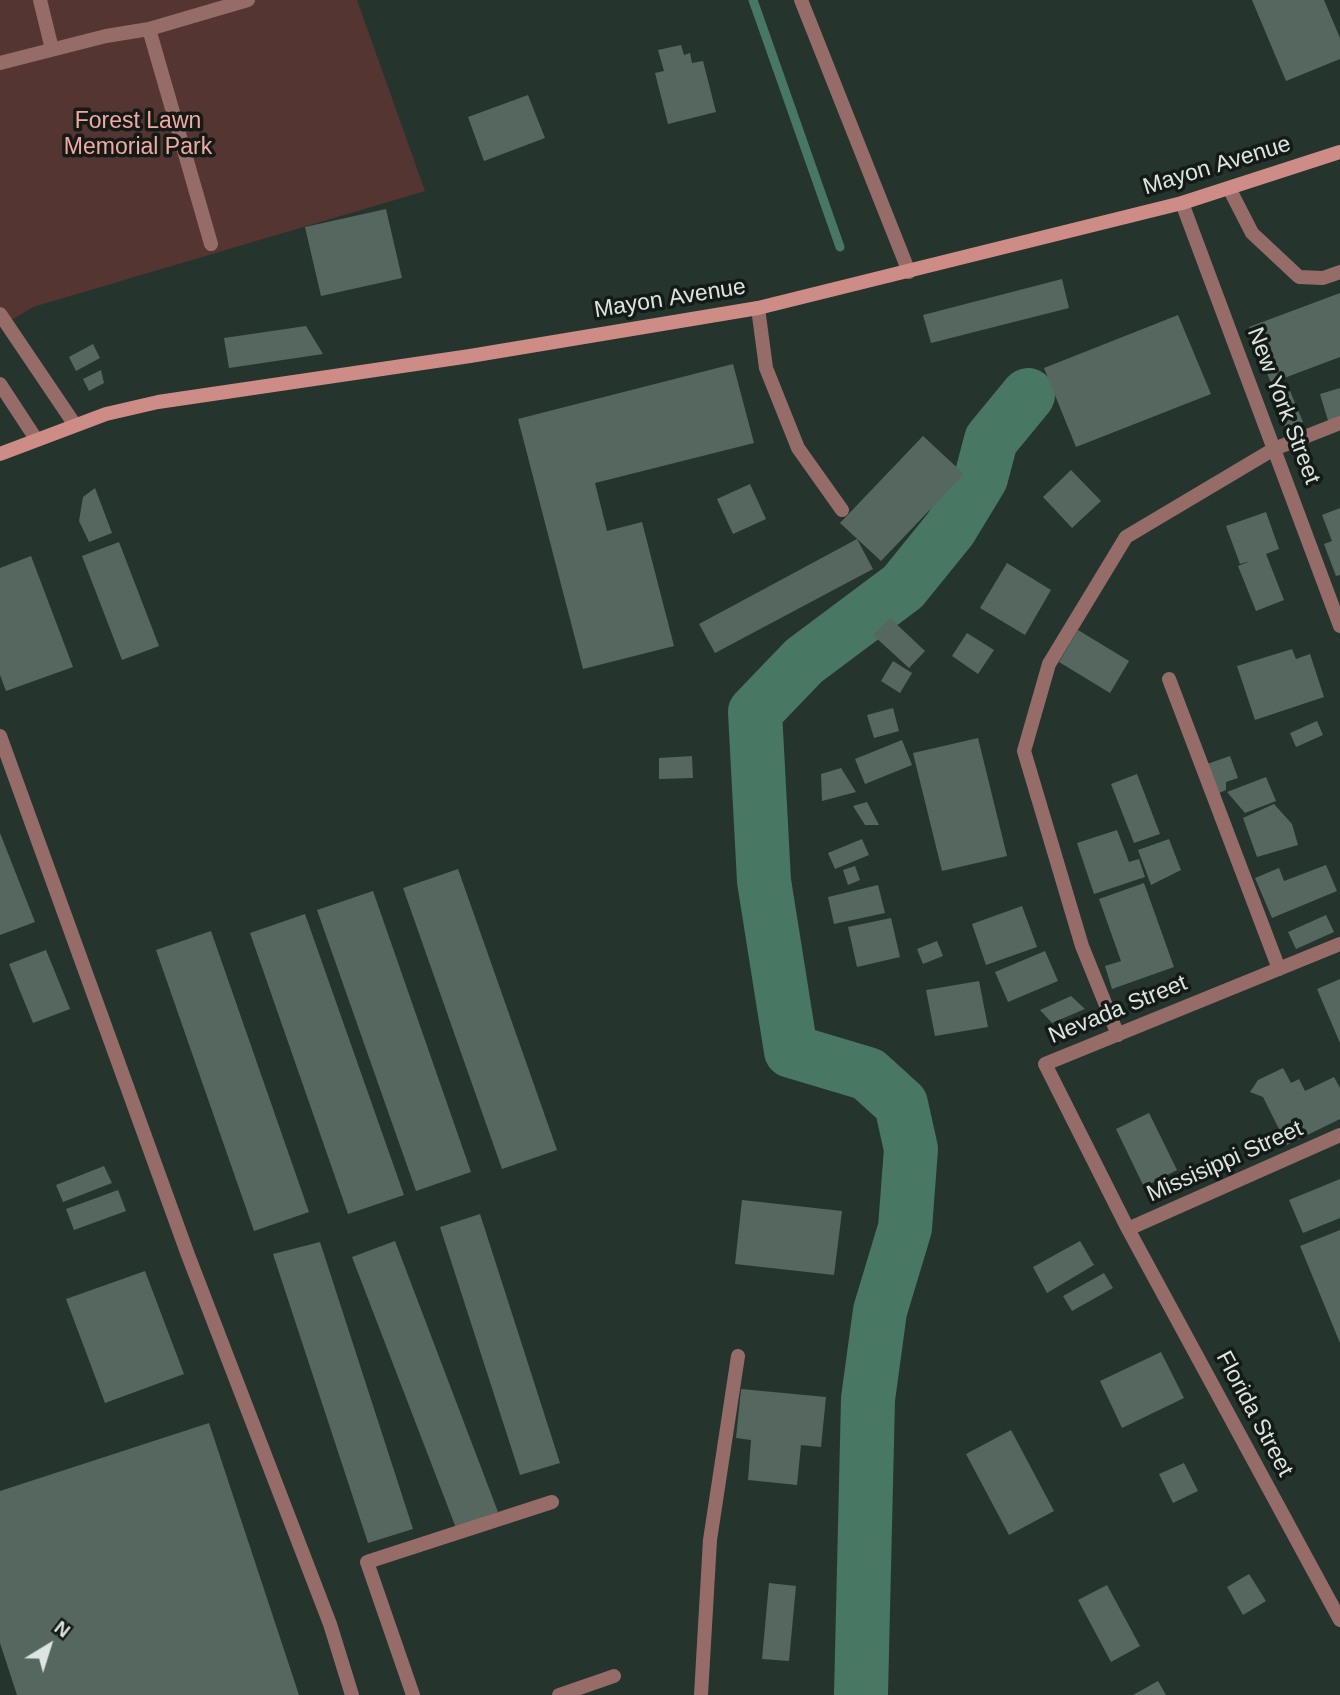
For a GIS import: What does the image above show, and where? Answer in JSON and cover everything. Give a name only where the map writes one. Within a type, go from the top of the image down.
[{"type":"main road","name":"Mayon Avenue","points":[[0,454],[106,414],[158,402],[470,356],[758,308],[1182,203],[1340,152]]},
{"type":"street","points":[[40,0],[52,49]]},
{"type":"street","points":[[0,63],[149,29],[248,0]]},
{"type":"street","points":[[801,0],[909,272]]},
{"type":"street","points":[[149,29],[211,244]]},
{"type":"street","points":[[1229,188],[1252,233],[1299,277],[1323,278],[1340,272]]},
{"type":"street","name":"New York Street","points":[[1182,203],[1340,626]]},
{"type":"street","points":[[758,308],[766,368],[797,448],[842,510]]},
{"type":"street","points":[[0,314],[75,425]]},
{"type":"street","points":[[0,383],[36,439]]},
{"type":"street","points":[[1118,1035],[1082,946],[1024,751],[1049,664],[1126,537],[1275,449],[1340,423]]},
{"type":"street","points":[[1169,679],[1279,969]]},
{"type":"street","points":[[0,736],[188,1255],[330,1624],[352,1695]]},
{"type":"street","name":"Nevada Street","points":[[1128,1229],[1045,1064],[1340,944]]},
{"type":"street","name":"Missisippi Street","points":[[1128,1229],[1340,1135]]},
{"type":"street","name":"Florida Street","points":[[1128,1229],[1340,1620]]},
{"type":"street","points":[[701,1695],[710,1540],[738,1356]]},
{"type":"street","points":[[413,1695],[367,1562],[552,1502]]},
{"type":"street","points":[[559,1695],[614,1676]]},
{"type":"green space","name":"Forest Lawn Memorial Park","points":[[0,0],[357,0],[425,191],[33,307],[0,327]]},
{"type":"building","points":[[1252,0],[1324,0],[1340,38],[1340,59],[1286,81]]},
{"type":"building","points":[[681,45],[684,55],[690,53],[692,63],[703,61],[716,112],[668,124],[655,73],[664,71],[658,50]]},
{"type":"building","points":[[528,95],[545,138],[484,161],[468,117]]},
{"type":"building","points":[[386,209],[402,278],[321,296],[305,227]]},
{"type":"building","points":[[1062,279],[1069,308],[931,343],[923,315]]},
{"type":"building","points":[[1340,293],[1340,357],[1271,383],[1249,327]]},
{"type":"building","points":[[1178,315],[1211,394],[1076,447],[1044,368]]},
{"type":"building","points":[[306,326],[323,354],[229,368],[224,338]]},
{"type":"building","points":[[93,344],[100,358],[76,371],[69,357]]},
{"type":"building","points":[[733,364],[754,443],[595,483],[607,531],[642,522],[674,646],[583,669],[518,419]]},
{"type":"building","points":[[101,370],[104,383],[89,391],[83,379]]},
{"type":"building","points":[[1340,388],[1340,421],[1329,424],[1320,394]]},
{"type":"building","points":[[1290,391],[1303,422],[1286,429],[1273,399]]},
{"type":"building","points":[[923,436],[964,474],[881,561],[840,523]]},
{"type":"building","points":[[1071,470],[1101,501],[1072,528],[1043,497]]},
{"type":"building","points":[[750,484],[766,519],[733,534],[717,499]]},
{"type":"building","points":[[95,488],[112,533],[89,542],[79,521],[83,497]]},
{"type":"building","points":[[1340,508],[1340,575],[1336,576],[1324,544],[1332,541],[1322,515]]},
{"type":"building","points":[[1266,512],[1279,549],[1266,554],[1284,600],[1256,611],[1238,566],[1250,561],[1240,564],[1226,526]]},
{"type":"building","points":[[857,539],[873,569],[715,653],[699,624]]},
{"type":"building","points":[[119,542],[159,646],[122,660],[82,556]]},
{"type":"building","points":[[31,556],[73,667],[6,691],[0,675],[0,568]]},
{"type":"building","points":[[1007,563],[1051,590],[1025,635],[980,608]]},
{"type":"building","points":[[890,618],[925,651],[909,668],[873,635]]},
{"type":"building","points":[[1078,630],[1129,661],[1110,693],[1059,662]]},
{"type":"building","points":[[967,633],[994,650],[978,674],[952,656]]},
{"type":"building","points":[[1292,649],[1296,659],[1310,654],[1324,697],[1255,720],[1237,666]]},
{"type":"building","points":[[893,661],[912,673],[900,693],[881,681]]},
{"type":"building","points":[[893,708],[899,731],[874,738],[867,715]]},
{"type":"building","points":[[1317,721],[1323,735],[1296,747],[1290,733]]},
{"type":"building","points":[[978,738],[1007,856],[942,871],[913,753]]},
{"type":"building","points":[[902,740],[912,765],[865,784],[855,759]]},
{"type":"building","points":[[692,756],[693,778],[659,779],[659,758]]},
{"type":"building","points":[[1230,756],[1238,778],[1226,782],[1226,790],[1217,794],[1207,764]]},
{"type":"building","points":[[841,768],[856,792],[822,801],[821,774]]},
{"type":"building","points":[[1137,774],[1160,834],[1134,843],[1111,784]]},
{"type":"building","points":[[1266,777],[1276,801],[1245,813],[1227,792]]},
{"type":"building","points":[[867,802],[879,825],[865,825],[853,806]]},
{"type":"building","points":[[1274,804],[1292,824],[1298,845],[1257,857],[1243,818]]},
{"type":"building","points":[[1117,830],[1129,862],[1139,859],[1145,877],[1094,894],[1077,843]]},
{"type":"building","points":[[0,833],[35,922],[0,935]]},
{"type":"building","points":[[862,839],[869,855],[835,869],[828,853]]},
{"type":"building","points":[[1169,839],[1181,870],[1151,885],[1138,850]]},
{"type":"building","points":[[1326,865],[1337,891],[1272,918],[1255,878],[1279,868],[1284,881]]},
{"type":"building","points":[[855,866],[860,880],[848,885],[843,870]]},
{"type":"building","points":[[458,869],[557,1150],[502,1169],[403,888]]},
{"type":"building","points":[[1144,883],[1174,967],[1112,989],[1105,966],[1121,961],[1099,899]]},
{"type":"building","points":[[878,885],[885,913],[834,924],[828,897]]},
{"type":"building","points":[[373,891],[471,1172],[416,1191],[317,910]]},
{"type":"building","points":[[1022,906],[1037,947],[986,965],[972,924]]},
{"type":"building","points":[[305,914],[404,1195],[348,1214],[250,933]]},
{"type":"building","points":[[1326,915],[1334,932],[1296,949],[1288,932]]},
{"type":"building","points":[[891,918],[900,957],[857,967],[848,927]]},
{"type":"building","points":[[211,931],[309,1212],[254,1231],[156,950]]},
{"type":"building","points":[[937,941],[943,956],[923,964],[917,949]]},
{"type":"building","points":[[46,950],[70,1009],[33,1023],[9,964]]},
{"type":"building","points":[[1045,951],[1058,981],[1008,1002],[995,972]]},
{"type":"building","points":[[1340,979],[1340,1043],[1317,989]]},
{"type":"building","points":[[979,981],[988,1027],[935,1036],[926,990]]},
{"type":"building","points":[[1071,996],[1085,1009],[1052,1023],[1040,1010]]},
{"type":"building","points":[[1283,1068],[1291,1083],[1299,1079],[1305,1091],[1334,1077],[1340,1088],[1340,1119],[1287,1145],[1263,1097],[1250,1092],[1258,1080]]},
{"type":"building","points":[[1149,1113],[1177,1170],[1144,1187],[1116,1129]]},
{"type":"building","points":[[104,1166],[112,1183],[63,1202],[56,1185]]},
{"type":"building","points":[[1340,1179],[1340,1218],[1303,1233],[1289,1200]]},
{"type":"building","points":[[118,1190],[126,1211],[74,1230],[66,1209]]},
{"type":"building","points":[[742,1200],[842,1211],[834,1275],[735,1264]]},
{"type":"building","points":[[480,1214],[560,1463],[520,1475],[440,1227]]},
{"type":"building","points":[[1340,1230],[1340,1343],[1300,1246]]},
{"type":"building","points":[[395,1241],[498,1512],[456,1528],[352,1257]]},
{"type":"building","points":[[1080,1241],[1094,1265],[1047,1293],[1033,1267]]},
{"type":"building","points":[[320,1242],[413,1529],[368,1543],[273,1254]]},
{"type":"building","points":[[145,1271],[184,1374],[105,1403],[66,1299]]},
{"type":"building","points":[[1104,1273],[1113,1288],[1072,1311],[1063,1296]]},
{"type":"building","points":[[1161,1352],[1184,1398],[1122,1428],[1100,1381]]},
{"type":"building","points":[[741,1389],[826,1397],[821,1447],[801,1445],[797,1485],[748,1480],[751,1440],[736,1438]]},
{"type":"building","points":[[209,1423],[299,1695],[17,1695],[0,1643],[0,1491]]},
{"type":"building","points":[[1011,1430],[1054,1511],[1009,1535],[966,1454]]},
{"type":"building","points":[[1184,1463],[1198,1491],[1173,1503],[1159,1474]]},
{"type":"building","points":[[1249,1574],[1266,1601],[1243,1615],[1227,1587]]},
{"type":"building","points":[[769,1583],[796,1586],[789,1661],[762,1659]]},
{"type":"building","points":[[1107,1585],[1140,1646],[1111,1662],[1078,1600]]},
{"type":"building","points":[[1158,1681],[1166,1695],[1133,1695]]},
{"type":"waterway","points":[[753,0],[840,247]]},
{"type":"waterway","points":[[861,1695],[868,1399],[880,1311],[905,1228],[911,1149],[901,1104],[868,1074],[791,1051],[764,881],[755,712],[804,661],[903,587],[950,529],[981,478],[991,440],[1028,395]]}]
